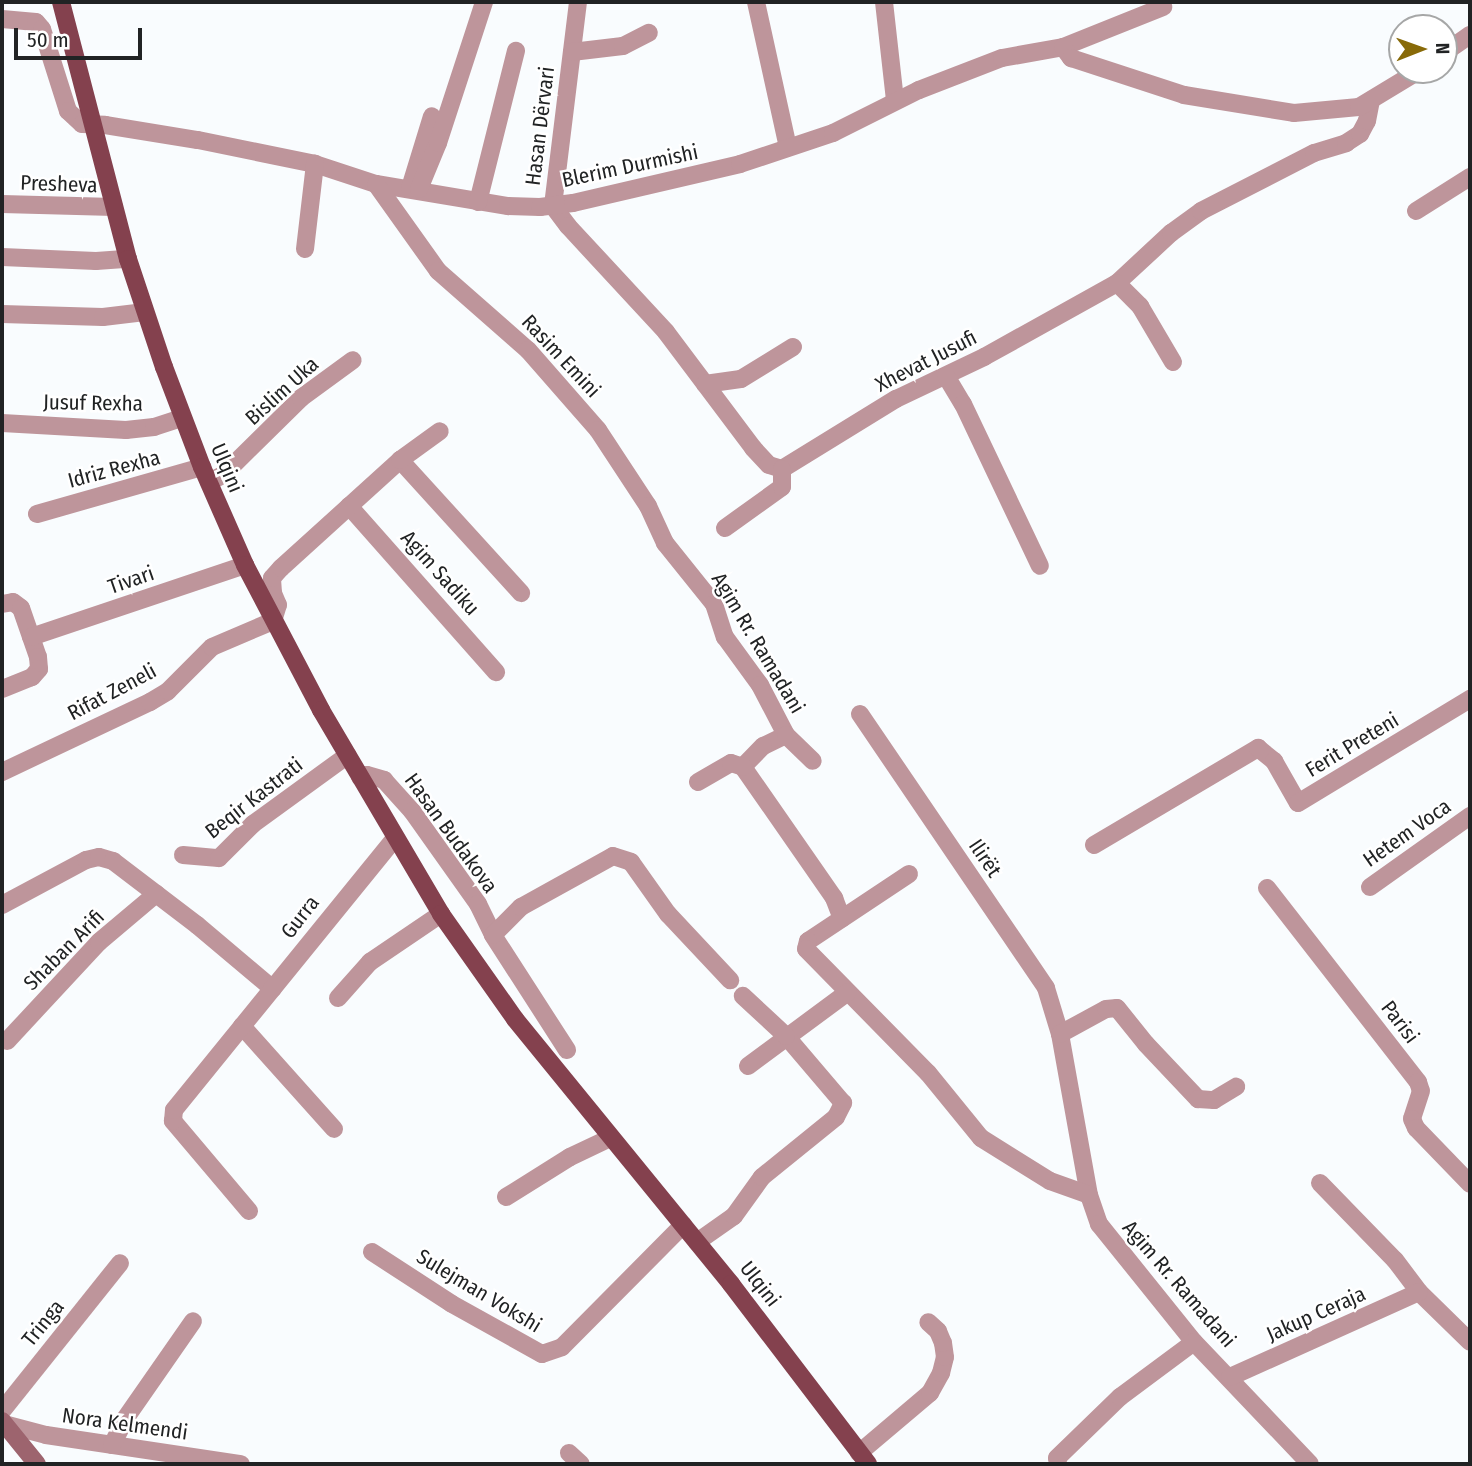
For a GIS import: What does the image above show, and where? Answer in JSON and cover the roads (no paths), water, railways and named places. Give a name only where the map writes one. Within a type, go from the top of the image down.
[{"type":"main road","name":"Ulqini","points":[[61,2],[128,259],[145,312],[205,474],[273,621],[360,777],[441,914],[515,1019],[610,1138],[684,1224],[864,1459]]},
{"type":"main road","points":[[3,1419],[37,1464]]},
{"type":"street","points":[[415,189],[438,143],[484,2]]},
{"type":"street","name":"Hasan Dërvari","points":[[553,206],[578,2]]},
{"type":"street","points":[[756,2],[788,148]]},
{"type":"street","points":[[884,2],[895,100]]},
{"type":"street","name":"Blerim Durmishi","points":[[93,125],[198,140],[315,164],[376,184],[478,202],[508,206],[553,206],[711,173],[788,148],[833,133],[895,100],[1002,58],[1063,47],[1163,7]]},
{"type":"street","points":[[2,19],[36,22],[42,29],[68,111],[76,121],[93,125]]},
{"type":"street","name":"Hasan Dërvari","points":[[572,52],[623,46],[649,33]]},
{"type":"street","points":[[1063,47],[1071,58],[1110,72],[1222,104],[1312,114],[1359,107],[1398,84]]},
{"type":"street","points":[[478,202],[516,51]]},
{"type":"street","name":"Xhevat Jusufi","points":[[782,468],[895,399],[946,376],[1117,283],[1201,211],[1314,153],[1346,143],[1360,134],[1367,121],[1371,101]]},
{"type":"street","points":[[415,189],[432,116]]},
{"type":"street","points":[[305,248],[315,164]]},
{"type":"street","points":[[1416,211],[1470,177]]},
{"type":"street","name":"Rasim Emini","points":[[376,184],[438,271],[528,350],[598,430],[648,506],[665,543],[691,575]]},
{"type":"street","name":"Presheva","points":[[2,204],[114,207]]},
{"type":"street","points":[[553,206],[590,251],[658,322],[753,449],[769,465],[782,468],[782,487],[725,528]]},
{"type":"street","points":[[2,257],[96,261],[128,259]]},
{"type":"street","points":[[1117,283],[1140,306],[1173,362]]},
{"type":"street","points":[[2,314],[103,317],[145,312]]},
{"type":"street","points":[[705,384],[741,379],[793,347]]},
{"type":"street","name":"Bislim Uka","points":[[205,474],[223,475],[301,398],[353,360]]},
{"type":"street","points":[[946,376],[963,404],[1040,566]]},
{"type":"street","name":"Jusuf Rexha","points":[[2,423],[127,430],[154,428],[183,418]]},
{"type":"street","points":[[273,621],[278,605],[273,593],[272,578],[400,460],[440,431]]},
{"type":"street","points":[[400,460],[521,593]]},
{"type":"street","name":"Idriz Rexha","points":[[37,514],[205,474]]},
{"type":"street","name":"Agim Sadiku","points":[[349,506],[496,672]]},
{"type":"street","name":"Tivari","points":[[31,637],[245,565]]},
{"type":"street","name":"Agim Rr. Ramadani","points":[[691,575],[714,604],[725,637],[760,685],[786,735],[813,761]]},
{"type":"street","points":[[2,604],[13,602],[21,608],[38,669],[32,677],[2,689]]},
{"type":"street","name":"Rifat Zeneli","points":[[2,772],[150,702],[168,691],[212,647],[273,621]]},
{"type":"street","name":"Ferit Preteni","points":[[1094,845],[1258,748],[1274,761],[1298,803],[1470,699]]},
{"type":"street","name":"Ilirët","points":[[860,714],[1046,988],[1060,1034],[1088,1195]]},
{"type":"street","name":"Agim Rr. Ramadani","points":[[743,767],[763,746],[786,735]]},
{"type":"street","name":"Beqir Kastrati","points":[[183,855],[219,858],[253,824],[348,755]]},
{"type":"street","points":[[698,782],[725,765],[736,763],[743,767],[834,898],[842,919]]},
{"type":"street","name":"Hasan Budakova","points":[[360,777],[367,775],[384,780],[412,811],[478,904],[493,935],[567,1050]]},
{"type":"street","name":"Hetem Voca","points":[[1370,887],[1470,816]]},
{"type":"street","name":"Gurra","points":[[249,1211],[173,1121],[174,1110],[395,838]]},
{"type":"street","name":"Hasan Budakova","points":[[493,935],[521,907],[613,856],[631,862],[667,915],[730,980]]},
{"type":"street","points":[[2,905],[67,869],[99,858],[113,861],[273,989]]},
{"type":"street","points":[[909,874],[808,941],[806,949],[928,1073],[981,1138],[1050,1181],[1088,1195]]},
{"type":"street","name":"Parisi","points":[[1268,888],[1418,1082],[1421,1091],[1419,1102],[1412,1111],[1416,1128],[1470,1184]]},
{"type":"street","name":"Shaban Arifi","points":[[7,1041],[99,942],[156,894]]},
{"type":"street","points":[[338,999],[370,962],[441,914]]},
{"type":"street","points":[[748,1066],[848,992]]},
{"type":"street","points":[[697,1242],[734,1216],[762,1177],[836,1117],[843,1103],[786,1036],[743,996]]},
{"type":"street","points":[[1060,1034],[1106,1009],[1117,1008],[1146,1044],[1198,1099],[1214,1100],[1236,1087]]},
{"type":"street","points":[[242,1026],[334,1129]]},
{"type":"street","points":[[506,1197],[570,1157],[610,1138]]},
{"type":"street","points":[[1320,1183],[1395,1260],[1419,1292],[1470,1342]]},
{"type":"street","name":"Agim Rr. Ramadani","points":[[1088,1195],[1099,1224],[1109,1240],[1194,1342],[1310,1464]]},
{"type":"street","name":"Sulejman Vokshi","points":[[372,1252],[452,1304],[542,1354],[562,1348],[684,1224]]},
{"type":"street","name":"Tringa","points":[[3,1419],[120,1263]]},
{"type":"street","name":"Jakup Ceraja","points":[[1230,1377],[1419,1292]]},
{"type":"street","points":[[112,1444],[125,1419],[193,1321]]},
{"type":"street","points":[[864,1459],[930,1393],[941,1373],[945,1357],[943,1343],[938,1331],[928,1322]]},
{"type":"street","points":[[1058,1464],[1057,1458],[1120,1397],[1194,1342]]},
{"type":"street","name":"Nora Kelmendi","points":[[3,1419],[47,1435],[241,1464]]}]
